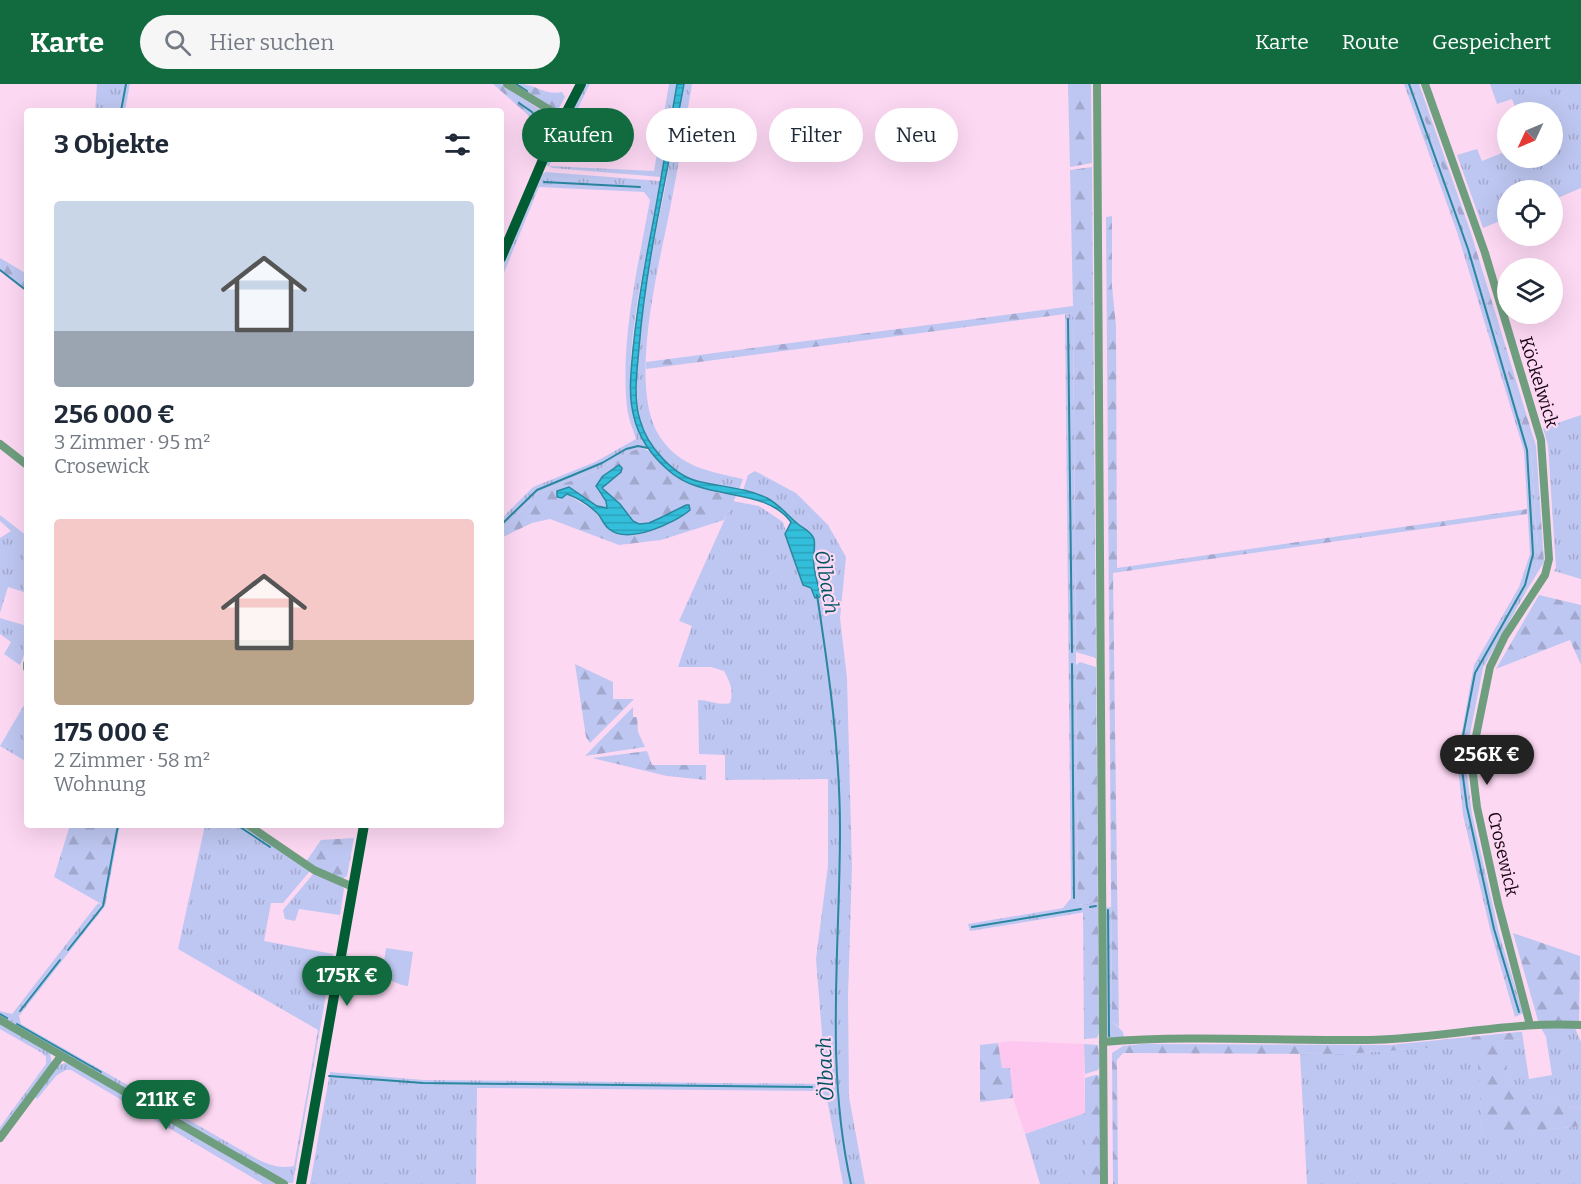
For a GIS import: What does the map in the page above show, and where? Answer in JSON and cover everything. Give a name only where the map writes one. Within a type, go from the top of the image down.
[{"type":"main road","points":[[568,108],[581,84]]},
{"type":"main road","points":[[504,251],[544,162]]},
{"type":"main road","points":[[301,1184],[363,828]]},
{"type":"street","points":[[507,84],[547,108]]},
{"type":"street","points":[[1097,84],[1104,1184]]},
{"type":"street","name":"Köckelwick","points":[[1425,84],[1485,253],[1541,440],[1549,558]]},
{"type":"street","points":[[0,444],[24,463]]},
{"type":"street","name":"Crosewick","points":[[1530,1025],[1493,883],[1477,807],[1472,766],[1490,667],[1506,636],[1545,575],[1549,558]]},
{"type":"street","points":[[252,828],[314,870],[353,887]]},
{"type":"street","points":[[0,1020],[284,1184]]},
{"type":"street","points":[[1103,1042],[1156,1038],[1368,1040],[1420,1037],[1530,1025],[1581,1025]]},
{"type":"street","points":[[0,1137],[61,1056]]},
{"type":"shaded area","points":[[677,84],[684,84],[679,108],[673,108]]},
{"type":"shaded area","points":[[664,162],[669,162],[642,315],[636,384],[638,411],[644,430],[655,450],[681,474],[701,482],[743,490],[767,498],[809,532],[814,539],[815,574],[821,597],[815,598],[811,588],[803,585],[785,534],[791,522],[779,510],[749,498],[698,487],[682,480],[656,458],[642,439],[636,425],[631,392],[635,334]]},
{"type":"shaded area","points":[[619,465],[622,468],[621,472],[602,488],[620,504],[633,521],[639,524],[649,523],[686,505],[689,505],[690,510],[663,526],[628,535],[609,529],[598,514],[584,502],[567,494],[562,498],[557,497],[557,491],[569,487],[597,506],[607,508],[606,501],[596,486],[603,476]]},
{"type":"shaded area","points":[[1008,1041],[1084,1044],[1085,1113],[1025,1134],[1011,1092],[1010,1068],[1002,1069],[998,1043]]},
{"type":"green space","points":[[97,84],[130,84],[126,108],[95,108]]},
{"type":"green space","points":[[493,84],[501,84],[537,108],[522,110]]},
{"type":"green space","points":[[520,84],[556,93],[562,92],[565,97],[559,108],[553,108],[518,89]]},
{"type":"green space","points":[[585,84],[590,84],[578,108],[573,108]]},
{"type":"green space","points":[[669,84],[677,84],[673,108],[665,108]]},
{"type":"green space","points":[[684,84],[692,84],[688,108],[680,108]]},
{"type":"green space","points":[[1068,84],[1091,84],[1092,163],[1070,167]]},
{"type":"green space","points":[[1404,84],[1412,84],[1465,231],[1531,449],[1538,562],[1527,590],[1483,668],[1465,759],[1472,814],[1499,933],[1523,1013],[1515,1017],[1491,933],[1463,815],[1457,759],[1474,665],[1519,587],[1530,554],[1524,451],[1457,232]]},
{"type":"green space","points":[[1412,84],[1419,84],[1471,233],[1536,446],[1544,562],[1527,590],[1538,562],[1531,449],[1465,231]]},
{"type":"green space","points":[[1490,84],[1581,84],[1581,188],[1563,196],[1563,180],[1497,180],[1497,222],[1483,228],[1457,155],[1477,149],[1482,161],[1497,155],[1497,168],[1563,168],[1563,102],[1513,102],[1512,99],[1497,102],[1497,104]]},
{"type":"green space","points":[[547,162],[551,162],[549,166],[654,171],[656,162],[664,162],[661,177],[553,168],[546,165]]},
{"type":"green space","points":[[670,162],[679,162],[648,326],[646,388],[651,415],[660,437],[677,456],[697,467],[743,479],[739,490],[699,482],[675,469],[650,442],[639,412],[638,348],[642,312]]},
{"type":"green space","points":[[1092,167],[1096,658],[1076,652],[1073,313],[646,369],[646,362],[1073,306],[1070,170]]},
{"type":"green space","points":[[546,172],[660,181],[634,322],[631,351],[630,379],[633,412],[647,449],[641,448],[629,452],[598,470],[537,494],[504,529],[504,516],[533,487],[595,462],[636,439],[627,407],[626,355],[631,303],[650,200],[644,192],[539,187],[504,273],[504,259],[540,175]]},
{"type":"green space","points":[[1112,216],[1112,286],[1116,326],[1117,568],[1527,509],[1527,514],[1113,573],[1119,1027],[1112,1021],[1106,217]]},
{"type":"green space","points":[[0,258],[24,272],[24,289],[0,270]]},
{"type":"green space","points":[[1073,313],[1078,905],[1098,902],[1098,910],[970,931],[968,924],[1063,908],[1071,898],[1065,314]]},
{"type":"green space","points":[[1581,415],[1581,579],[1554,571],[1556,568],[1548,445],[1543,428]]},
{"type":"green space","points":[[641,448],[656,457],[682,480],[708,490],[736,496],[724,520],[661,540],[619,545],[550,519],[532,523],[504,537],[504,529],[537,494],[598,470],[629,452]],"holes":[[[619,465],[622,467],[621,472],[602,488],[620,504],[633,521],[639,524],[649,523],[686,505],[668,522],[657,528],[605,525],[594,511],[567,494],[570,487],[597,506],[608,508],[606,501],[597,490],[603,476]]]},
{"type":"green space","points":[[755,471],[796,493],[828,525],[846,557],[840,618],[847,678],[852,867],[848,996],[849,1097],[865,1184],[843,1184],[827,1099],[819,1091],[477,1088],[476,1184],[310,1184],[330,1072],[424,1080],[826,1084],[816,959],[828,865],[828,779],[725,780],[725,755],[699,754],[698,700],[730,703],[731,691],[728,679],[724,671],[711,667],[678,667],[692,626],[679,621],[733,501],[759,506],[783,522],[803,585],[821,594],[813,565],[814,546],[805,528],[798,525],[777,504],[743,490],[748,475]]},
{"type":"green space","points":[[0,515],[24,534],[24,592],[8,587],[0,613],[0,538],[11,531],[0,521]]},
{"type":"green space","points":[[1539,595],[1581,605],[1581,665],[1570,640],[1496,669]]},
{"type":"green space","points":[[0,618],[24,625],[24,655],[20,665],[4,654],[11,642],[0,634]]},
{"type":"green space","points":[[1080,662],[1096,667],[1098,902],[1078,905],[1076,665]]},
{"type":"green space","points":[[575,664],[613,682],[613,699],[634,699],[590,743],[586,737]]},
{"type":"green space","points":[[24,705],[24,760],[0,746]]},
{"type":"green space","points":[[633,707],[633,717],[637,717],[638,732],[645,747],[585,756]]},
{"type":"green space","points":[[647,751],[652,765],[706,765],[706,780],[667,776],[592,758]]},
{"type":"green space","points":[[69,828],[119,828],[105,906],[54,877]]},
{"type":"green space","points":[[204,828],[248,828],[310,871],[283,903],[271,903],[264,941],[333,954],[293,1183],[287,1183],[0,1018],[0,1011],[12,1014],[98,903],[105,906],[19,1016],[21,1024],[257,1159],[275,1166],[294,1166],[318,1030],[178,949]]},
{"type":"green space","points":[[354,838],[347,876],[342,879],[305,863],[321,840]]},
{"type":"green space","points":[[314,873],[342,885],[344,889],[340,915],[299,909],[295,921],[285,919],[283,910]]},
{"type":"green space","points":[[1111,907],[1112,1021],[1123,1032],[1124,1038],[1106,1038],[1104,908]]},
{"type":"green space","points":[[1098,910],[1099,1033],[1097,1038],[1084,1039],[1083,912]]},
{"type":"green space","points":[[1513,933],[1580,956],[1579,1023],[1539,1024]]},
{"type":"green space","points":[[386,948],[413,952],[408,986],[382,977]]},
{"type":"green space","points":[[0,1023],[50,1053],[52,1064],[0,1134],[0,1127],[46,1064],[46,1057],[0,1029]]},
{"type":"green space","points":[[1540,1026],[1574,1026],[1581,1042],[1581,1109],[1511,1095],[1501,1041],[1523,1039],[1529,1079],[1552,1075],[1546,1037]]},
{"type":"green space","points":[[1522,1032],[1523,1039],[1502,1041],[1511,1094],[1581,1109],[1581,1126],[1482,1137],[1477,1044],[1348,1054],[1123,1053],[1117,1060],[1118,1184],[1113,1184],[1112,1053],[1123,1046],[1142,1044],[1390,1045]]},
{"type":"green space","points":[[998,1043],[1002,1068],[1010,1068],[1013,1098],[980,1102],[980,1045]]},
{"type":"green space","points":[[1478,1043],[1482,1136],[1581,1126],[1581,1184],[1307,1184],[1300,1054],[1348,1054]]},
{"type":"green space","points":[[1084,1044],[1098,1045],[1100,1065],[1098,1070],[1085,1074]]},
{"type":"green space","points":[[65,1063],[71,1064],[276,1184],[263,1184],[71,1070],[57,1075],[37,1099],[35,1097],[55,1067]]},
{"type":"green space","points":[[1095,1075],[1100,1078],[1100,1184],[1085,1184],[1085,1078]]},
{"type":"green space","points":[[1085,1113],[1085,1184],[1040,1184],[1025,1134]]},
{"type":"waterway","points":[[122,108],[126,84]]},
{"type":"waterway","points":[[516,84],[527,91]]},
{"type":"waterway","points":[[1409,84],[1468,249],[1527,450],[1533,554],[1525,585],[1475,673],[1462,741],[1461,762],[1467,807],[1494,929],[1519,1012]]},
{"type":"waterway","points":[[519,103],[526,108]]},
{"type":"waterway","points":[[544,182],[640,187]]},
{"type":"waterway","points":[[0,270],[24,289]]},
{"type":"waterway","points":[[1068,319],[1072,652]]},
{"type":"waterway","points":[[504,522],[537,490],[602,463],[626,449],[638,446],[648,448]]},
{"type":"waterway","name":"Ölbach","points":[[817,595],[830,683],[840,800],[836,1052],[838,1096],[851,1184]]},
{"type":"waterway","points":[[1072,664],[1074,898]]},
{"type":"waterway","points":[[68,950],[103,906],[117,828]]},
{"type":"waterway","points":[[242,828],[270,847]]},
{"type":"waterway","points":[[1090,907],[1096,906]]},
{"type":"waterway","points":[[972,927],[1081,909]]},
{"type":"waterway","points":[[1108,910],[1109,1036]]},
{"type":"waterway","points":[[20,1011],[60,960]]},
{"type":"waterway","points":[[0,1014],[7,1018]]},
{"type":"waterway","points":[[17,1024],[101,1072]]},
{"type":"waterway","points":[[329,1076],[423,1083],[812,1087]]}]
